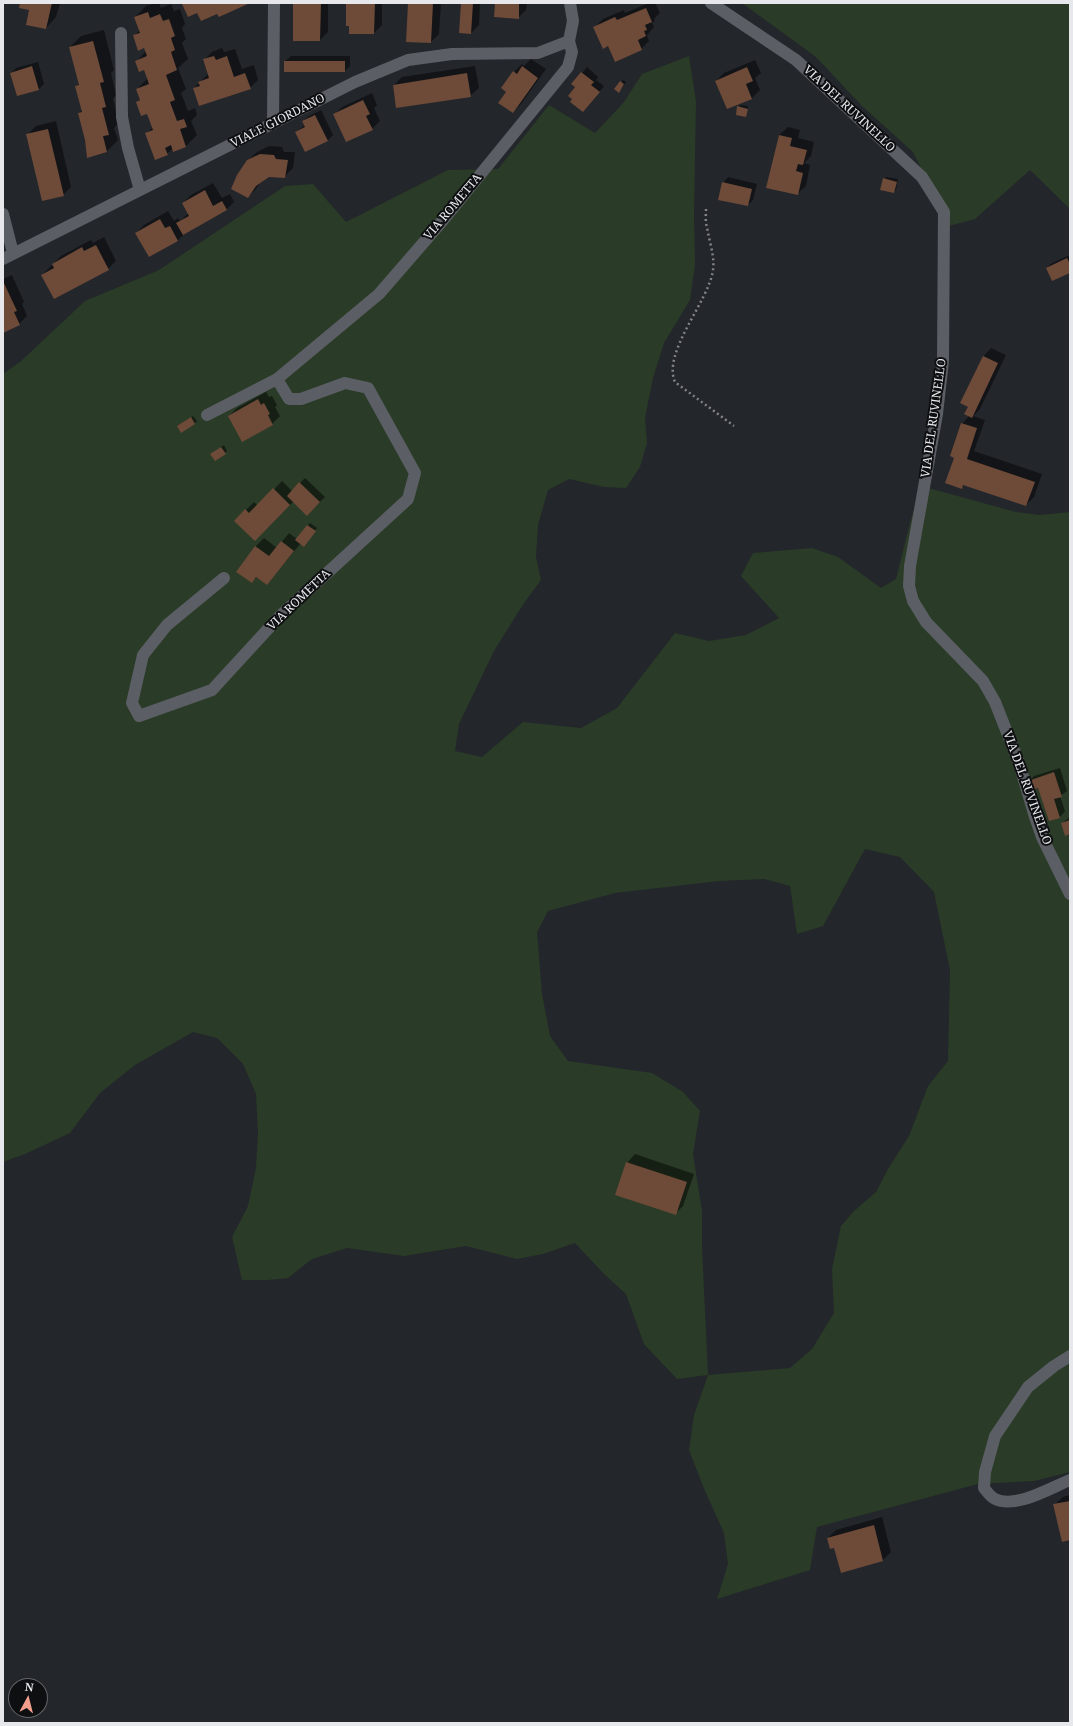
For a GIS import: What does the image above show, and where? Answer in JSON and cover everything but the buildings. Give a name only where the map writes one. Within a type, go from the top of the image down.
[{"type":"street","points":[[273,123],[274,3]]},
{"type":"street","name":"VIA ROMETTA","points":[[207,415],[277,379],[379,294],[444,219],[568,67],[572,52],[569,41],[573,21],[570,3]]},
{"type":"street","name":"VIA DEL RUVINELLO","points":[[711,3],[796,60],[922,176],[944,212],[943,361],[937,414],[910,566],[909,586],[913,601],[926,622],[983,681],[995,702],[1019,763],[1042,837],[1070,894]]},
{"type":"street","points":[[121,33],[122,117],[128,148],[140,190]]},
{"type":"street","name":"VIALE GIORDANO","points":[[8,256],[355,82],[408,60],[452,54],[538,52],[569,41]]},
{"type":"street","points":[[3,214],[8,256]]},
{"type":"street","name":"VIA ROMETTA","points":[[224,578],[167,625],[143,655],[132,703],[139,716],[212,690],[279,617],[408,499],[415,472],[368,388],[345,383],[301,399],[289,399],[277,379]]},
{"type":"street","points":[[1070,1356],[1054,1366],[1028,1387],[994,1436],[985,1472],[984,1488],[993,1499],[1006,1503],[1020,1501],[1070,1480]]},
{"type":"path","points":[[706,209],[706,226],[712,252],[713,270],[706,293],[686,327],[673,362],[672,376],[675,382],[734,426]]},
{"type":"green space","points":[[742,3],[1070,3],[1070,209],[1030,170],[975,219],[941,228],[939,203],[913,152],[862,106],[816,57]]},
{"type":"green space","points":[[689,56],[696,101],[694,214],[695,264],[690,300],[664,343],[653,378],[645,418],[647,443],[640,467],[626,488],[604,487],[569,479],[548,490],[538,525],[536,557],[541,580],[524,603],[494,651],[459,724],[455,751],[482,757],[523,722],[581,728],[617,708],[675,633],[709,641],[746,635],[779,618],[741,576],[753,553],[812,548],[838,557],[881,588],[896,579],[921,486],[1016,512],[1039,515],[1070,512],[1070,1472],[1034,1481],[978,1484],[817,1527],[810,1570],[717,1599],[728,1564],[724,1533],[689,1450],[694,1415],[708,1375],[677,1379],[644,1344],[626,1294],[604,1274],[575,1243],[543,1254],[517,1259],[466,1246],[404,1256],[347,1248],[312,1259],[288,1278],[242,1280],[232,1237],[248,1206],[256,1168],[258,1133],[256,1094],[243,1064],[217,1038],[193,1032],[135,1065],[100,1093],[70,1133],[25,1154],[3,1162],[3,374],[21,361],[85,301],[159,270],[285,186],[313,184],[346,222],[448,170],[498,169],[549,105],[595,133],[624,102],[642,74]],"holes":[[[865,849],[900,857],[934,892],[950,970],[948,1061],[928,1086],[909,1136],[888,1169],[876,1192],[854,1211],[841,1226],[832,1269],[834,1313],[812,1349],[790,1368],[708,1375],[702,1247],[702,1211],[693,1154],[700,1111],[683,1092],[652,1073],[568,1061],[550,1036],[542,994],[537,932],[548,911],[615,893],[719,881],[764,879],[790,886],[797,934],[823,926]]]}]
